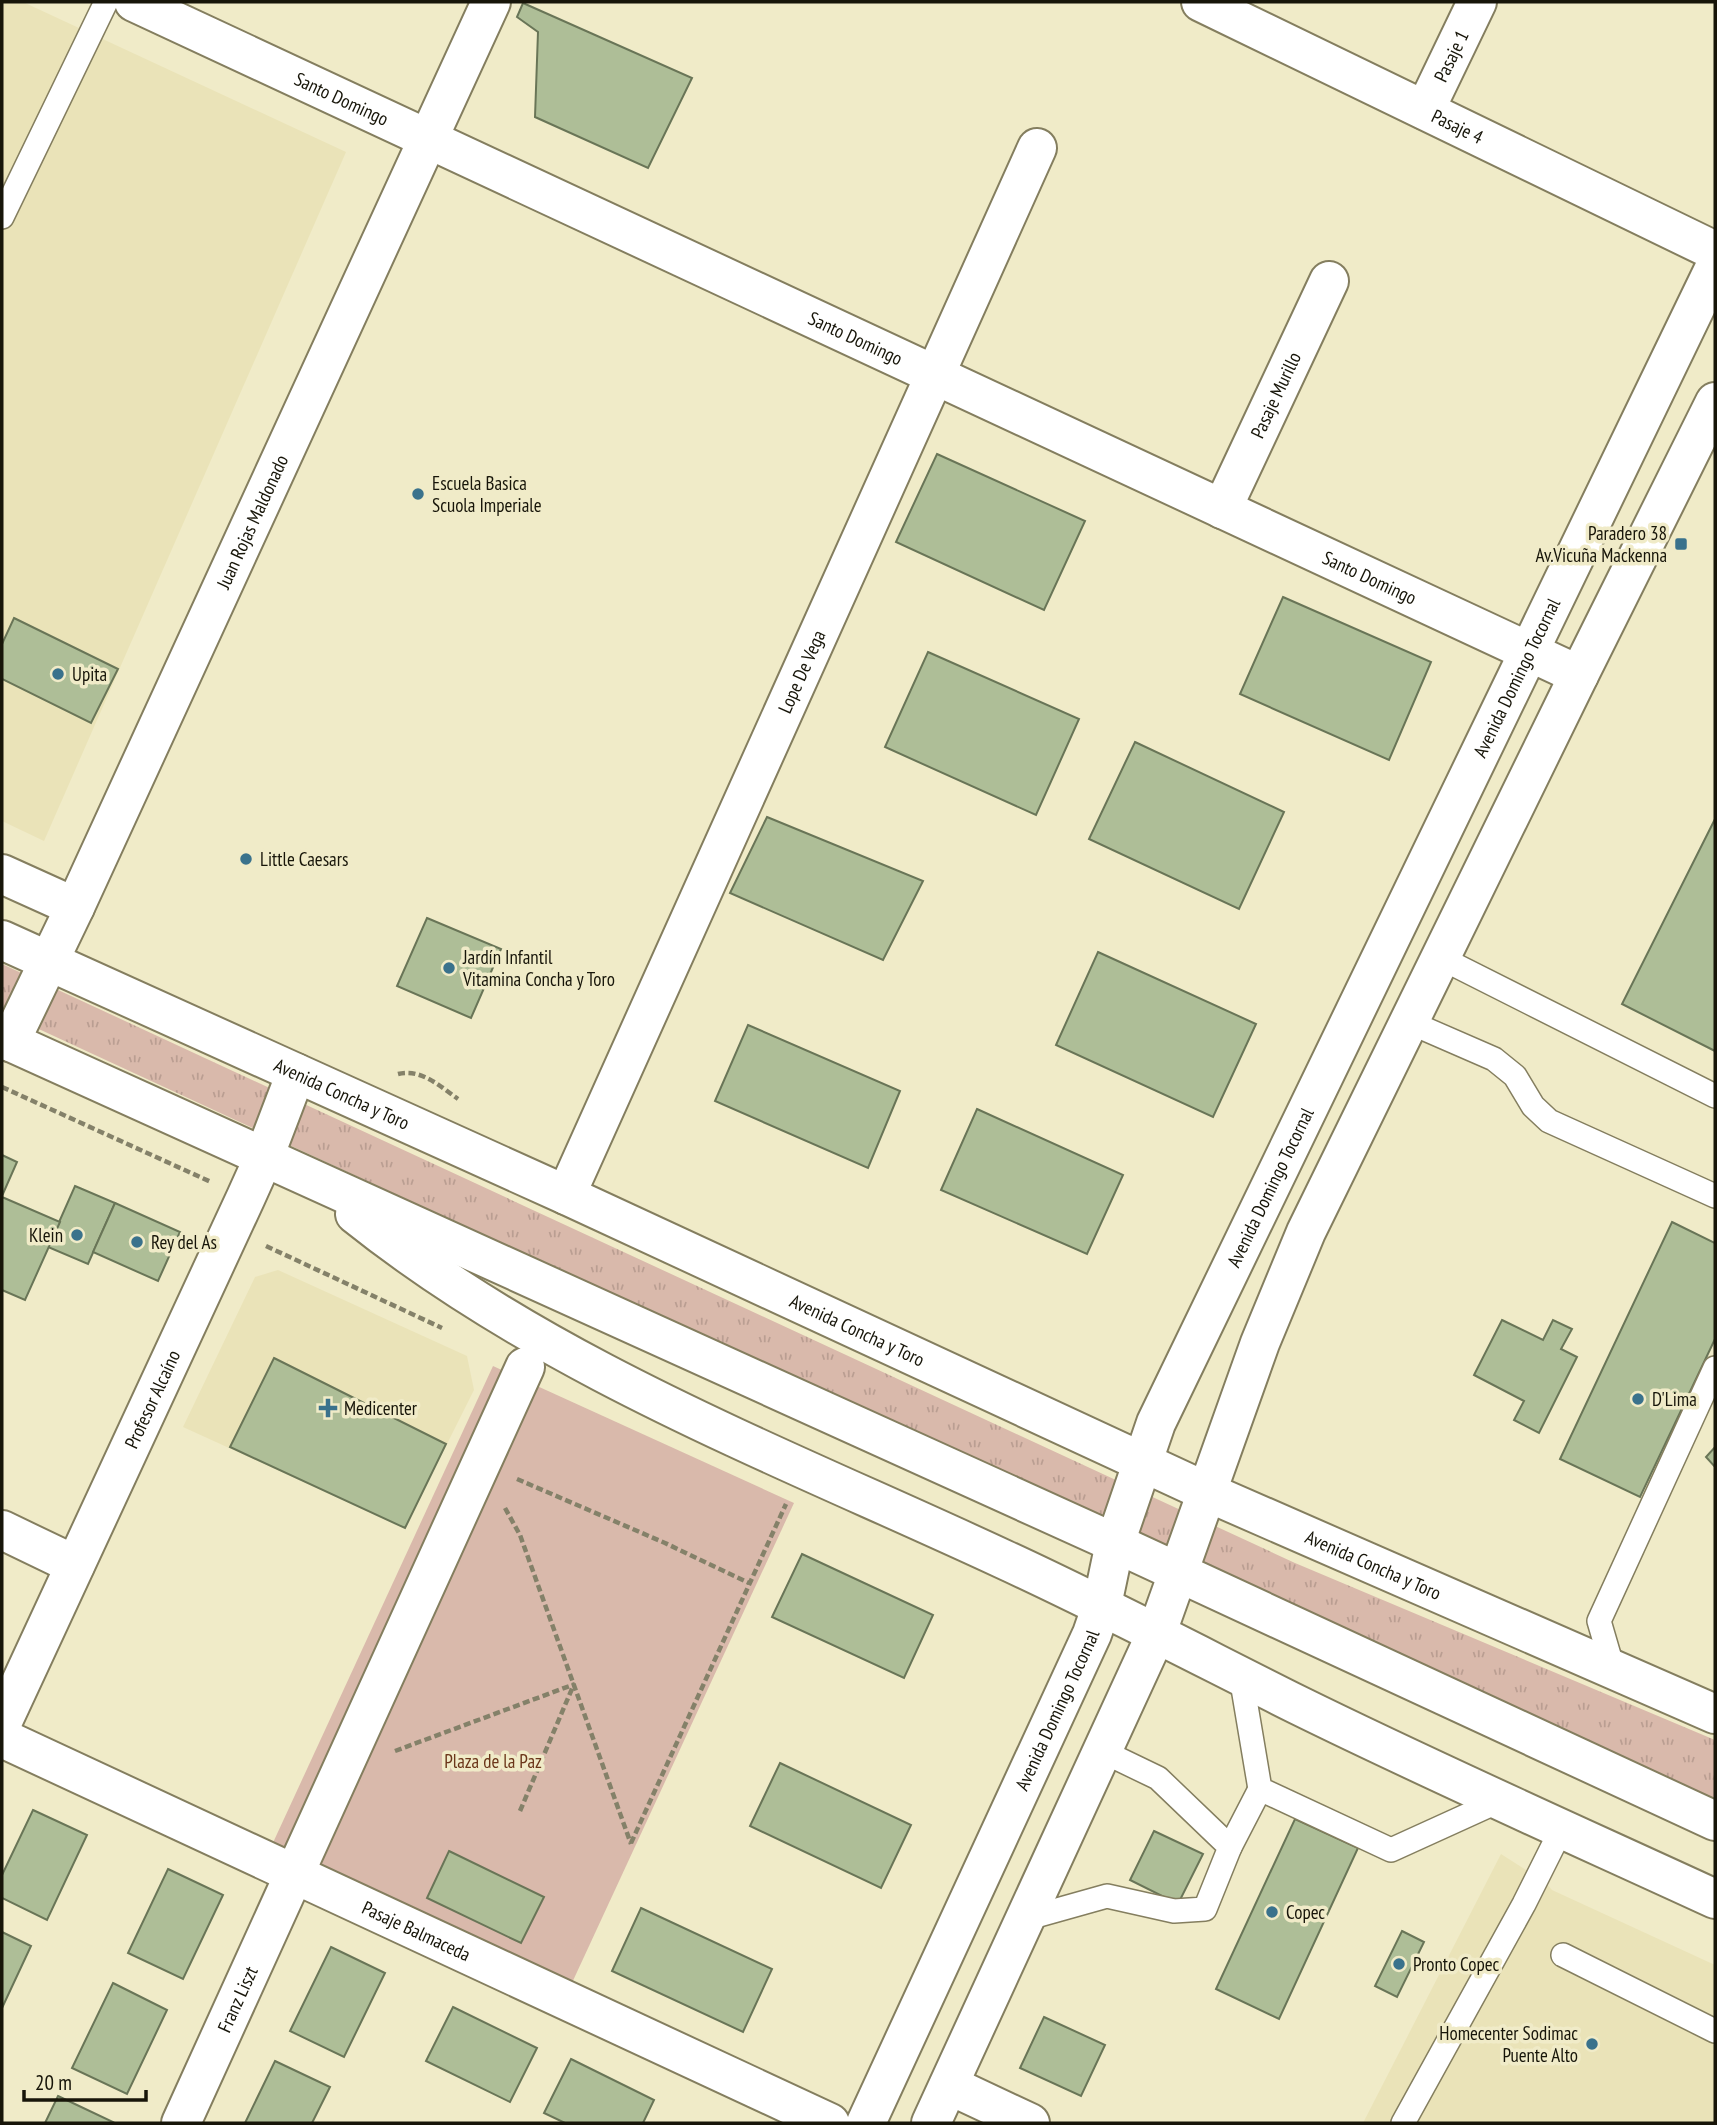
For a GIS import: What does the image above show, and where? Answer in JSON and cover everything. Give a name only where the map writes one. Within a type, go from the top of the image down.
[{"type":"main road","name":"Santo Domingo","points":[[134,2],[1578,675]]},
{"type":"main road","name":"Juan Rojas Maldonado","points":[[6,1040],[75,907],[491,2]]},
{"type":"main road","name":"Pasaje 4","points":[[1201,2],[1715,251]]},
{"type":"main road","name":"Pasaje 1","points":[[1425,110],[1477,2]]},
{"type":"main road","name":"Lope De Vega","points":[[566,1195],[1037,148]]},
{"type":"main road","name":"Avenida Domingo Tocornal","points":[[866,2123],[1092,1634],[1102,1605],[1115,1542],[1156,1423],[1715,267]]},
{"type":"main road","name":"Pasaje Murillo","points":[[1222,509],[1329,281]]},
{"type":"main road","points":[[931,2123],[1157,1632],[1260,1343],[1306,1232],[1578,675],[1715,402]]},
{"type":"main road","points":[[2,874],[75,907]]},
{"type":"main road","name":"Avenida Concha y Toro","points":[[2,940],[566,1195],[1207,1492],[1715,1714]]},
{"type":"main road","points":[[6,1040],[1115,1542],[1715,1821]]},
{"type":"main road","name":"Profesor Alcaíno","points":[[2,1723],[264,1157],[296,1073]]},
{"type":"main road","points":[[313,1179],[388,1241],[429,1270],[546,1342],[690,1415],[1102,1605],[1357,1734],[1715,1899]]},
{"type":"main road","name":"Franz Liszt","points":[[181,2123],[525,1367]]},
{"type":"main road","points":[[2,1530],[75,1565]]},
{"type":"main road","name":"Pasaje Balmaceda","points":[[2,1738],[830,2123]]},
{"type":"main road","points":[[949,2085],[1030,2123]]},
{"type":"lane","points":[[2,217],[106,2]]},
{"type":"lane","points":[[1441,958],[1715,1096]]},
{"type":"lane","points":[[1409,1022],[1494,1059],[1516,1076],[1533,1107],[1549,1121],[1715,1196]]},
{"type":"lane","points":[[1613,1669],[1599,1621],[1715,1368]]},
{"type":"lane","points":[[1025,1919],[1107,1896],[1174,1910],[1205,1909],[1230,1847],[1260,1789],[1241,1676]]},
{"type":"lane","points":[[1102,1751],[1158,1778],[1230,1847]]},
{"type":"lane","points":[[1260,1789],[1391,1850],[1501,1800]]},
{"type":"lane","points":[[1403,2123],[1524,1904],[1562,1828]]},
{"type":"lane","points":[[1563,1955],[1715,2031]]},
{"type":"path","points":[[481,1464],[665,1543],[749,1583]]},
{"type":"path","points":[[481,1464],[520,1535],[631,1844],[791,1493]]},
{"type":"path","points":[[342,1771],[575,1684]]},
{"type":"path","points":[[520,1811],[575,1684]]},
{"type":"shaded area","points":[[2,2],[23,2],[346,152],[44,841],[2,821]]},
{"type":"shaded area","name":"Medicenter","points":[[278,1270],[467,1356],[474,1390],[405,1528],[183,1427],[255,1277]]},
{"type":"shaded area","name":"Homecenter Sodimac Puente Alto","points":[[1501,1854],[1545,1882],[1552,1890],[1715,1965],[1715,2123],[1363,2123]]},
{"type":"green space","points":[[2,964],[1295,1563],[1715,1740],[1715,1805],[2,1012]]},
{"type":"green space","name":"Plaza de la Paz","points":[[493,1366],[794,1503],[571,1985],[271,1847]]},
{"type":"building","points":[[523,3],[692,78],[648,168],[535,117],[538,32],[517,17]]},
{"type":"building","points":[[937,454],[1085,521],[1044,610],[896,542]]},
{"type":"building","points":[[1283,597],[1431,662],[1389,760],[1240,694]]},
{"type":"building","name":"Upita","points":[[14,618],[118,669],[91,723],[2,679],[2,644]]},
{"type":"building","points":[[928,652],[1079,719],[1036,815],[885,747]]},
{"type":"building","points":[[1135,742],[1284,812],[1239,909],[1089,839]]},
{"type":"building","points":[[767,817],[923,881],[883,960],[730,893]]},
{"type":"building","points":[[1715,819],[1715,1051],[1622,1004]]},
{"type":"building","name":"Jardín Infantil Vitamina Concha y Toro","points":[[427,918],[501,949],[471,1018],[397,986]]},
{"type":"building","points":[[1098,952],[1256,1024],[1213,1117],[1056,1045]]},
{"type":"building","points":[[748,1025],[900,1091],[868,1168],[715,1101]]},
{"type":"building","points":[[977,1109],[1123,1175],[1087,1254],[941,1190]]},
{"type":"building","name":"Klein","points":[[2,1155],[17,1162],[2,1196]]},
{"type":"building","name":"Klein","points":[[75,1186],[115,1203],[88,1264],[48,1247]]},
{"type":"building","points":[[2,1197],[60,1222],[25,1300],[2,1290]]},
{"type":"building","name":"Rey del As","points":[[115,1203],[180,1232],[158,1281],[93,1252]]},
{"type":"building","name":"D'Lima","points":[[1672,1222],[1715,1243],[1715,1339],[1640,1497],[1560,1459]]},
{"type":"building","points":[[1502,1320],[1543,1340],[1553,1320],[1572,1329],[1561,1349],[1577,1357],[1539,1433],[1514,1420],[1524,1401],[1474,1375]]},
{"type":"building","points":[[274,1358],[446,1444],[405,1528],[230,1447]]},
{"type":"building","points":[[1715,1447],[1715,1467],[1706,1457]]},
{"type":"building","points":[[802,1554],[933,1615],[904,1678],[772,1617]]},
{"type":"building","points":[[780,1763],[911,1825],[881,1888],[750,1826]]},
{"type":"building","points":[[33,1810],[87,1835],[47,1920],[2,1898],[2,1875]]},
{"type":"building","points":[[1295,1819],[1358,1848],[1279,2019],[1216,1989]]},
{"type":"building","points":[[1154,1831],[1203,1854],[1178,1904],[1130,1880]]},
{"type":"building","points":[[449,1851],[544,1897],[521,1943],[427,1898]]},
{"type":"building","points":[[168,1869],[223,1895],[183,1979],[128,1953]]},
{"type":"building","points":[[641,1908],[772,1969],[743,2032],[612,1971]]},
{"type":"building","name":"Pronto Copec","points":[[1402,1931],[1424,1942],[1397,1997],[1375,1986]]},
{"type":"building","points":[[2,1932],[31,1946],[2,2008]]},
{"type":"building","points":[[331,1947],[385,1973],[344,2057],[290,2031]]},
{"type":"building","points":[[113,1983],[167,2010],[127,2094],[72,2068]]},
{"type":"building","points":[[453,2007],[537,2048],[510,2102],[426,2061]]},
{"type":"building","points":[[1044,2017],[1105,2045],[1081,2096],[1020,2068]]},
{"type":"building","points":[[571,2059],[654,2100],[643,2123],[565,2123],[544,2113]]},
{"type":"building","points":[[275,2061],[330,2087],[312,2123],[245,2123]]},
{"type":"building","points":[[58,2096],[113,2122],[45,2123]]},
{"type":"place","name":"Escuela Basica Scuola Imperiale","points":[[418,494]]},
{"type":"place","name":"Paradero 38 Av.Vicuña Mackenna","points":[[1681,544]]},
{"type":"place","name":"Upita","points":[[58,674]]},
{"type":"place","name":"Little Caesars","points":[[246,859]]},
{"type":"place","name":"Jardín Infantil Vitamina Concha y Toro","points":[[449,968]]},
{"type":"place","name":"Klein","points":[[77,1235]]},
{"type":"place","name":"Rey del As","points":[[137,1242]]},
{"type":"place","name":"D'Lima","points":[[1638,1399]]},
{"type":"place","name":"Medicenter","points":[[328,1408]]},
{"type":"place","name":"Copec","points":[[1272,1912]]},
{"type":"place","name":"Pronto Copec","points":[[1399,1964]]},
{"type":"place","name":"Homecenter Sodimac Puente Alto","points":[[1592,2044]]}]
